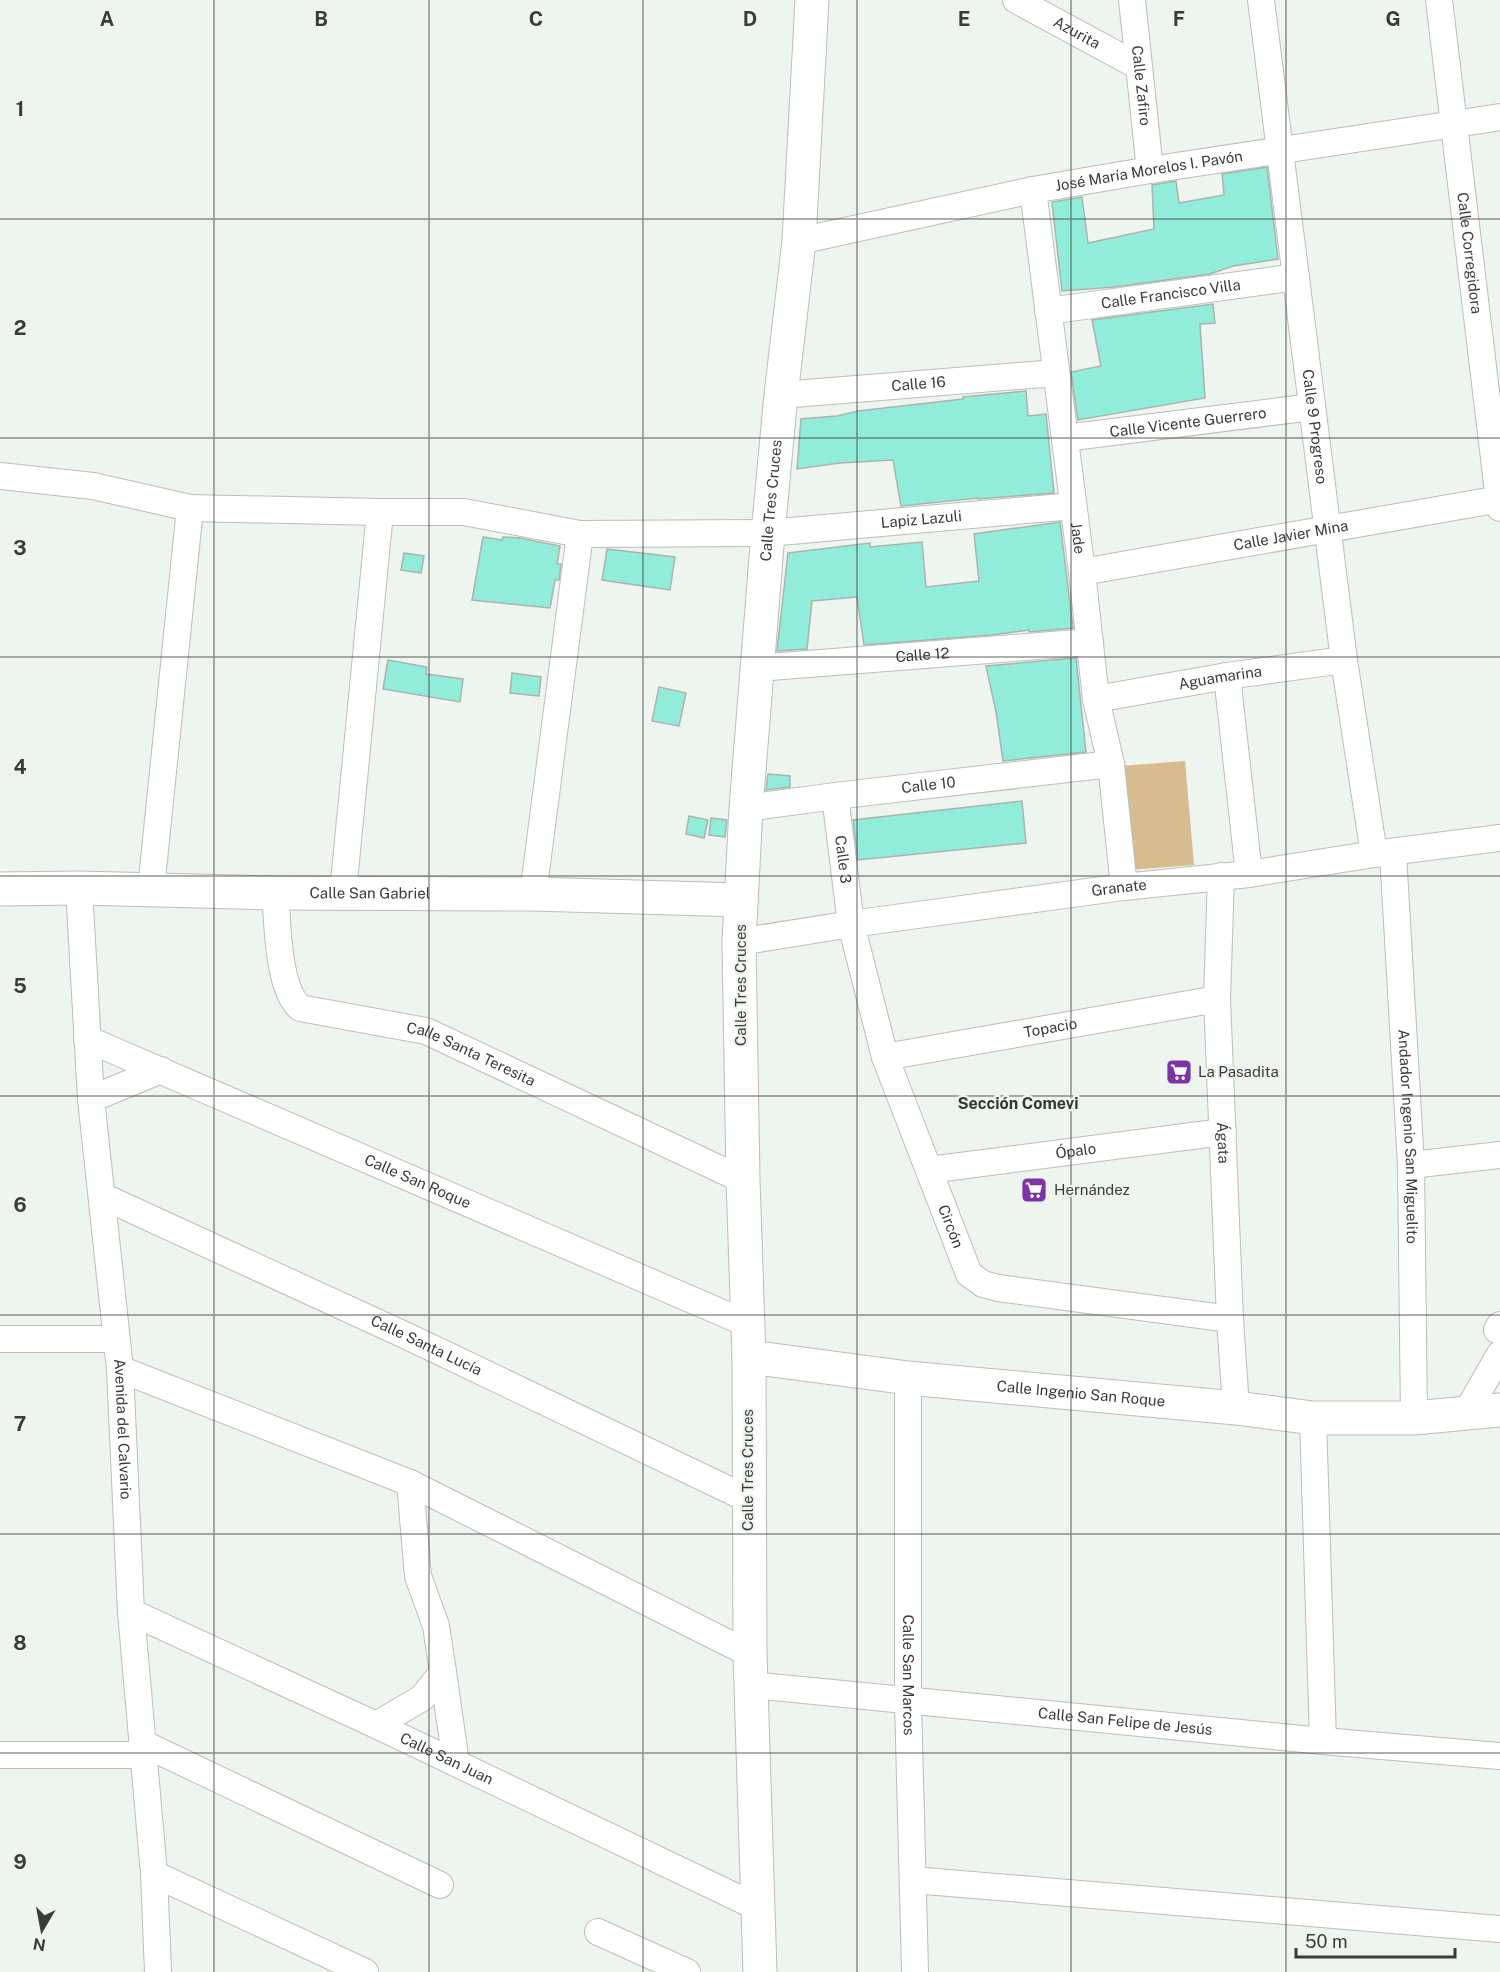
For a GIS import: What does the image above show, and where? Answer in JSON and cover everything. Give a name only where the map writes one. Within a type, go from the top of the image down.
[{"type":"street","name":"Calle Tres Cruces","points":[[760,1972],[751,1669],[748,1498],[749,1358],[739,942],[746,808],[768,533],[799,241],[812,0]]},
{"type":"street","name":"Azurita","points":[[1016,0],[1138,66]]},
{"type":"street","name":"Calle Zafiro","points":[[1132,0],[1150,170]]},
{"type":"street","name":"Calle 9 Progreso","points":[[1261,0],[1344,660],[1383,853]]},
{"type":"street","name":"Calle Corregidora","points":[[1439,0],[1500,502]]},
{"type":"street","name":"José María Morelos I. Pavón","points":[[799,241],[1033,190],[1500,117]]},
{"type":"street","name":"Jade","points":[[1033,190],[1074,506],[1096,699],[1111,764],[1124,887]]},
{"type":"street","name":"Calle Francisco Villa","points":[[1048,310],[1296,277]]},
{"type":"street","name":"Calle 16","points":[[781,395],[1056,373]]},
{"type":"street","name":"Calle Vicente Guerrero","points":[[1065,438],[1312,407]]},
{"type":"street","name":"Lapiz Lazuli","points":[[0,476],[93,486],[190,508],[464,512],[580,534],[768,533],[1074,506]]},
{"type":"street","name":"Calle Javier Mina","points":[[1082,572],[1500,502]]},
{"type":"street","points":[[151,889],[190,508]]},
{"type":"street","points":[[343,892],[380,512]]},
{"type":"street","points":[[533,894],[580,534]]},
{"type":"street","name":"Calle 12","points":[[757,668],[1090,642]]},
{"type":"street","name":"Aguamarina","points":[[1096,699],[1227,676],[1344,660]]},
{"type":"street","points":[[1227,676],[1249,874]]},
{"type":"street","name":"Calle 10","points":[[746,808],[1111,764]]},
{"type":"street","name":"Calle 3","points":[[835,796],[851,924]]},
{"type":"street","name":"Granate","points":[[739,942],[851,924],[1124,887],[1249,874],[1500,838]]},
{"type":"street","name":"Andador Ingenio San Miguelito","points":[[1383,853],[1411,1165],[1414,1418]]},
{"type":"street","name":"Ágata","points":[[1221,876],[1216,999],[1236,1408]]},
{"type":"street","name":"Avenida del Calvario","points":[[79,888],[91,1100],[120,1369],[131,1612],[154,1874],[158,1972]]},
{"type":"street","name":"Calle San Gabriel","points":[[0,889],[533,894],[741,900]]},
{"type":"street","name":"Calle Santa Teresita","points":[[275,893],[283,970],[289,993],[300,1008],[426,1031],[743,1180]]},
{"type":"street","name":"Circón","points":[[851,924],[885,1057],[965,1268],[973,1279],[998,1288],[1230,1319]]},
{"type":"street","name":"Topacio","points":[[885,1057],[1216,999]]},
{"type":"street","name":"Calle San Roque","points":[[87,1039],[748,1324]]},
{"type":"street","points":[[91,1100],[161,1070]]},
{"type":"street","name":"Ópalo","points":[[929,1170],[1223,1132]]},
{"type":"street","points":[[1411,1165],[1500,1155]]},
{"type":"street","name":"Calle Santa Lucía","points":[[102,1196],[420,1342],[748,1498]]},
{"type":"street","points":[[1466,1413],[1499,1336]]},
{"type":"street","points":[[0,1339],[116,1339]]},
{"type":"street","name":"Calle Ingenio San Roque","points":[[749,1358],[908,1378],[1236,1408],[1313,1418],[1414,1418],[1500,1410]]},
{"type":"street","points":[[120,1369],[410,1483],[751,1669]]},
{"type":"street","name":"Calle San Marcos","points":[[908,1378],[908,1700],[915,1972]]},
{"type":"street","points":[[1313,1418],[1323,1741]]},
{"type":"street","points":[[410,1483],[418,1576],[436,1626],[456,1763]]},
{"type":"street","name":"Calle San Juan","points":[[131,1612],[376,1725],[759,1908]]},
{"type":"street","name":"Calle San Felipe de Jesús","points":[[751,1669],[908,1700],[1500,1756]]},
{"type":"street","points":[[376,1725],[422,1698],[443,1672]]},
{"type":"street","points":[[0,1755],[143,1749],[440,1885]]},
{"type":"street","points":[[154,1874],[365,1972]]},
{"type":"street","points":[[913,1880],[1500,1929]]},
{"type":"street","points":[[598,1932],[687,1972]]},
{"type":"shaded area","points":[[1185,761],[1194,865],[1129,870],[1120,766]]},
{"type":"building","points":[[1267,167],[1278,259],[1233,266],[1210,274],[1114,287],[1062,291],[1052,202],[1082,197],[1088,243],[1154,229],[1152,185],[1176,181],[1179,203],[1224,195],[1222,174]]},
{"type":"building","points":[[1213,304],[1215,323],[1200,324],[1205,398],[1078,420],[1071,372],[1101,366],[1092,320]]},
{"type":"building","points":[[1026,391],[1028,416],[1046,414],[1054,493],[901,506],[893,460],[840,463],[797,469],[801,419],[963,399],[963,397]]},
{"type":"building","points":[[1060,522],[1073,628],[864,645],[857,597],[812,601],[807,649],[777,651],[788,553],[870,543],[870,547],[922,542],[926,587],[979,581],[974,534]]},
{"type":"building","points":[[483,537],[502,540],[503,537],[520,538],[560,546],[557,564],[561,564],[559,580],[555,580],[550,608],[472,600]]},
{"type":"building","points":[[607,549],[675,557],[670,590],[602,580]]},
{"type":"building","points":[[404,553],[424,556],[421,573],[401,570]]},
{"type":"building","points":[[1076,658],[1086,752],[1003,761],[986,666]]},
{"type":"building","points":[[388,660],[427,667],[426,674],[463,679],[460,702],[383,689]]},
{"type":"building","points":[[512,673],[541,677],[539,696],[510,693]]},
{"type":"building","points":[[659,687],[686,693],[679,726],[652,721]]},
{"type":"building","points":[[768,774],[790,776],[790,787],[766,790]]},
{"type":"building","points":[[1022,801],[1026,843],[858,860],[853,820]]},
{"type":"building","points":[[689,816],[708,820],[704,838],[686,834]]},
{"type":"building","points":[[711,818],[727,820],[725,837],[709,835]]},
{"type":"place","name":"La Pasadita","points":[[1179,1072]]},
{"type":"place","name":"Hernández","points":[[1034,1190]]},
{"type":"district","name":"Sección Comevi","points":[[1018,1103]]}]
